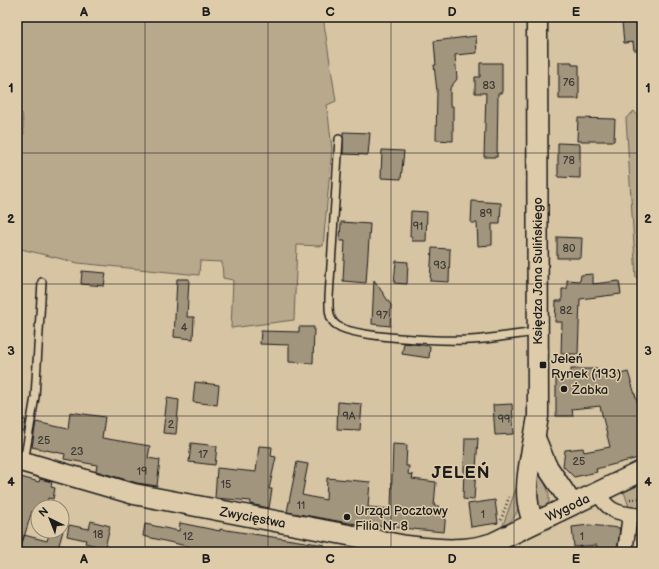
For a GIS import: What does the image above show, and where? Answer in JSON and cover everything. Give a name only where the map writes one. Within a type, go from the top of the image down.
[{"type":"street","name":"Księdza Jana Sulińskiego","points":[[534,522],[526,503],[526,490],[538,416],[537,17]]},
{"type":"street","points":[[535,438],[546,465],[572,504]]},
{"type":"street","name":"Zwycięstwa","points":[[20,461],[134,494],[406,546],[461,550],[494,541]]},
{"type":"street","name":"Wygoda","points":[[494,541],[642,471]]},
{"type":"street","points":[[597,492],[607,506],[614,512],[636,515],[625,552]]},
{"type":"lane","points":[[339,138],[328,297],[329,314],[334,324],[348,331],[377,336],[454,340],[472,340],[538,332]]},
{"type":"lane","points":[[20,461],[35,396],[42,282]]},
{"type":"path","points":[[494,541],[511,493]]},
{"type":"path","points":[[629,499],[642,498]]},
{"type":"shaded area","points":[[17,17],[323,17],[336,101],[327,105],[332,149],[323,246],[297,245],[294,320],[231,328],[233,280],[223,278],[222,262],[200,261],[199,275],[78,263],[17,248],[17,135],[24,134],[22,113],[17,113]]},
{"type":"shaded area","points":[[634,111],[642,122],[642,276],[636,278],[626,118]]},
{"type":"shaded area","points":[[539,466],[549,494],[549,502],[544,507],[538,505],[533,491]]},
{"type":"shaded area","points":[[523,469],[520,505],[513,519],[498,531],[503,525]]},
{"type":"shaded area","points":[[642,484],[642,508],[629,507],[624,492]]},
{"type":"building","points":[[630,17],[642,17],[642,50],[634,50],[633,42],[624,43],[622,22],[631,21]]},
{"type":"building","points":[[476,36],[477,53],[455,55],[457,79],[450,88],[450,106],[453,106],[453,141],[436,140],[437,91],[434,65],[436,65],[434,41]]},
{"type":"building","points":[[559,62],[572,62],[572,65],[579,65],[579,99],[559,99]]},
{"type":"building","points":[[480,63],[502,63],[502,93],[498,93],[497,157],[484,157],[486,93],[475,93],[475,77],[480,77]]},
{"type":"building","points":[[578,118],[615,119],[614,141],[577,141]]},
{"type":"building","points":[[343,132],[370,133],[368,155],[343,154]]},
{"type":"building","points":[[558,143],[580,144],[580,178],[558,177]]},
{"type":"building","points":[[382,150],[404,151],[401,179],[381,178]]},
{"type":"building","points":[[472,201],[501,203],[500,224],[492,224],[492,245],[478,246],[477,223],[471,223]]},
{"type":"building","points":[[411,211],[427,212],[426,241],[412,241],[412,237],[410,237]]},
{"type":"building","points":[[341,222],[370,224],[366,283],[343,281],[345,241],[340,241]]},
{"type":"building","points":[[557,237],[582,238],[581,258],[557,258]]},
{"type":"building","points":[[432,248],[450,249],[449,282],[430,281]]},
{"type":"building","points":[[396,261],[408,262],[407,284],[394,283]]},
{"type":"building","points":[[82,271],[106,273],[104,286],[81,284]]},
{"type":"building","points":[[593,274],[593,284],[619,281],[621,294],[580,299],[578,354],[561,354],[562,322],[555,322],[556,301],[562,301],[562,289],[567,289],[567,280],[580,281],[581,275]]},
{"type":"building","points":[[177,279],[189,279],[187,317],[194,317],[193,339],[174,337]]},
{"type":"building","points":[[374,280],[391,305],[390,326],[372,324]]},
{"type":"building","points":[[299,327],[314,327],[313,363],[289,362],[289,345],[260,344],[261,331],[299,332]]},
{"type":"building","points":[[404,343],[430,346],[429,358],[402,354]]},
{"type":"building","points":[[571,369],[597,369],[597,378],[616,372],[617,375],[628,372],[638,404],[642,410],[642,457],[596,469],[597,472],[574,477],[563,466],[565,450],[583,448],[584,452],[610,447],[600,406],[572,409],[573,416],[556,416],[556,376],[571,375]]},
{"type":"building","points":[[195,382],[219,385],[217,405],[193,402]]},
{"type":"building","points":[[167,398],[179,400],[176,434],[163,433]]},
{"type":"building","points":[[338,402],[362,404],[360,430],[337,429]]},
{"type":"building","points":[[512,404],[514,434],[495,435],[493,405]]},
{"type":"building","points":[[70,412],[105,417],[102,438],[150,446],[148,458],[160,460],[157,486],[137,483],[96,471],[97,465],[64,459],[65,454],[32,447],[36,422],[68,429]]},
{"type":"building","points":[[17,418],[26,420],[24,432],[17,431]]},
{"type":"building","points":[[465,438],[478,438],[474,500],[463,499]]},
{"type":"building","points":[[191,443],[217,446],[215,465],[189,462]]},
{"type":"building","points":[[393,444],[407,445],[406,466],[409,466],[408,474],[413,475],[412,479],[436,482],[434,506],[439,506],[439,512],[446,513],[444,532],[349,523],[287,512],[297,462],[308,464],[302,495],[326,500],[327,478],[370,482],[368,507],[391,509]]},
{"type":"building","points":[[259,446],[272,447],[271,456],[276,457],[269,489],[272,489],[269,508],[250,504],[251,501],[215,498],[217,468],[256,472]]},
{"type":"building","points":[[17,476],[39,482],[40,479],[52,482],[51,487],[55,488],[53,499],[30,499],[30,518],[20,550],[17,549]]},
{"type":"building","points":[[495,500],[498,523],[471,527],[468,504]]},
{"type":"building","points":[[91,521],[110,526],[105,548],[85,543],[86,540],[70,537],[70,525],[89,529]]},
{"type":"building","points":[[180,523],[220,531],[220,529],[325,545],[324,552],[219,552],[208,550],[208,552],[194,552],[195,548],[143,536],[145,524],[179,531]]},
{"type":"building","points":[[589,525],[620,528],[617,552],[596,552],[597,545],[574,547],[572,527]]},
{"type":"building","points":[[24,535],[30,537],[30,539],[47,541],[48,539],[61,539],[59,545],[72,549],[71,552],[19,552]]},
{"type":"place","name":"Jeleń Rynek (193)","points":[[543,365]]},
{"type":"place","name":"Żabka","points":[[564,389]]},
{"type":"place","name":"Urząd Pocztowy Filia Nr 8","points":[[347,517]]},
{"type":"district","name":"JELEŃ","points":[[461,472]]}]
